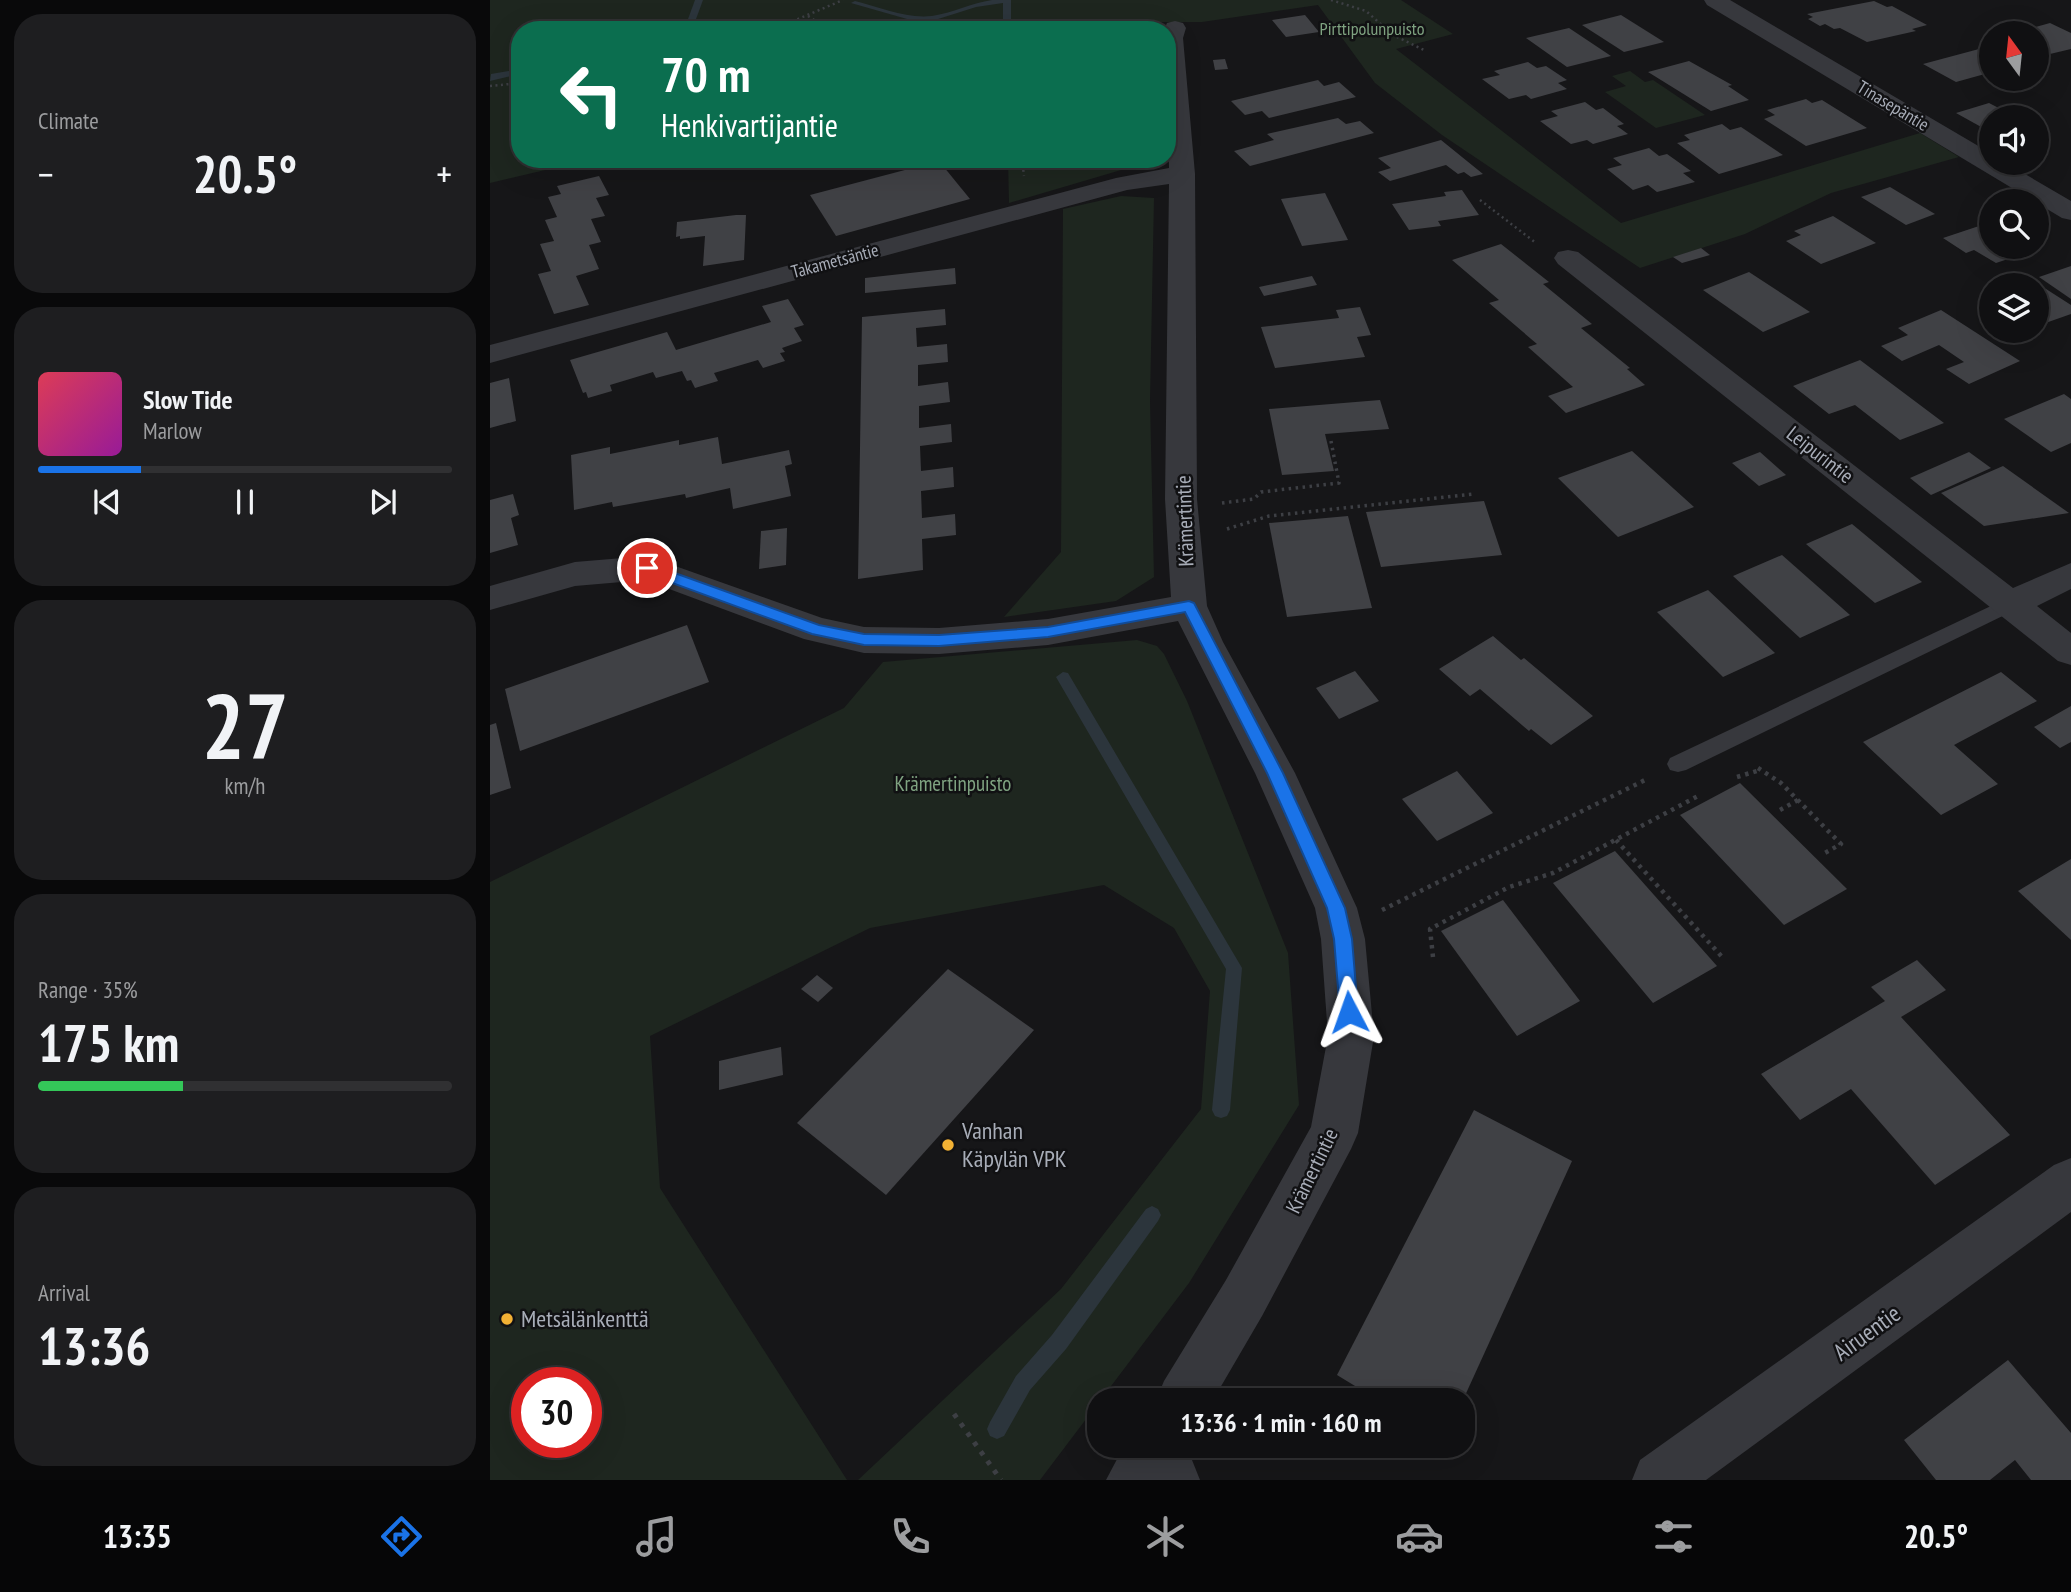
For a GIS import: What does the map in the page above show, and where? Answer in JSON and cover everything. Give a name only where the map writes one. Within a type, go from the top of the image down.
[{"type":"street","name":"Tinasepäntie","points":[[1715,0],[2023,189]]},
{"type":"street","name":"Krämertintie","points":[[1176,92],[1182,174],[1181,499],[1189,606],[1275,773],[1336,908],[1343,939],[1351,1036],[1334,1133],[1251,1286],[1190,1388]]},
{"type":"street","name":"Takametsäntie","points":[[490,354],[1125,183],[1182,174]]},
{"type":"street","name":"Tinasepäntie","points":[[2049,203],[2071,212]]},
{"type":"street","name":"Leipurintie","points":[[1568,258],[2071,652]]},
{"type":"street","points":[[490,598],[575,574],[647,568],[817,630],[864,640],[939,641],[1048,632],[1189,606]]},
{"type":"street","points":[[2010,604],[2071,575]]},
{"type":"street","name":"Airuentie","points":[[1660,1480],[2071,1182]]},
{"type":"lane","points":[[1678,764],[2010,604]]},
{"type":"path","points":[[795,21],[843,0]]},
{"type":"path","points":[[1331,0],[1366,11],[1393,35],[1426,51]]},
{"type":"path","points":[[808,16],[816,21]]},
{"type":"path","points":[[490,86],[511,84]]},
{"type":"path","points":[[1480,200],[1510,225]]},
{"type":"path","points":[[1210,505],[1255,499],[1261,492],[1339,483],[1331,441]]},
{"type":"path","points":[[1224,530],[1269,516],[1474,494]]},
{"type":"path","points":[[1732,738],[1760,770],[1781,783],[1842,844],[1823,855]]},
{"type":"path","points":[[1336,908],[1380,911],[1678,764]]},
{"type":"path","points":[[1729,780],[1760,770]]},
{"type":"path","points":[[1433,957],[1430,929],[1509,887],[1553,873],[1706,792]]},
{"type":"path","points":[[1780,810],[1798,800]]},
{"type":"path","points":[[1616,840],[1724,959]]},
{"type":"path","points":[[954,1413],[1001,1480]]},
{"type":"green space","name":"Pirttipolunpuisto","points":[[490,0],[1401,0],[1453,34],[1396,49],[1621,223],[1920,133],[1959,157],[1831,193],[1745,234],[1640,268],[1442,135],[1375,83],[1318,5],[1202,22],[511,21],[511,168],[554,168],[490,183]]},
{"type":"green space","points":[[1630,71],[1645,82],[1653,80],[1705,115],[1656,128],[1605,92],[1626,86],[1612,76]]},
{"type":"green space","points":[[1008,168],[1128,168],[1009,203]]},
{"type":"green space","points":[[1121,196],[1154,198],[1150,401],[1154,577],[1116,601],[1004,617],[1061,552],[1063,209]]},
{"type":"green space","name":"Krämertinpuisto","points":[[1137,640],[1157,646],[1164,654],[1187,701],[1288,953],[1299,1105],[1189,1283],[1110,1388],[1087,1388],[1087,1418],[1040,1480],[858,1480],[1061,1289],[1201,1109],[1210,991],[1174,928],[1104,885],[870,928],[650,1036],[660,1188],[847,1480],[490,1480],[490,882],[844,708],[883,662]]},
{"type":"building","points":[[1874,1],[1887,7],[1892,6],[1927,25],[1912,29],[1916,31],[1867,42],[1840,28],[1834,29],[1825,24],[1820,26],[1808,19],[1813,17],[1807,14]]},
{"type":"building","points":[[1305,15],[1319,32],[1286,37],[1272,20]]},
{"type":"building","points":[[1621,15],[1664,42],[1624,52],[1582,25]]},
{"type":"building","points":[[2049,23],[2071,33],[2071,49],[2049,54]]},
{"type":"building","points":[[1569,28],[1611,56],[1567,67],[1526,38]]},
{"type":"building","points":[[1979,49],[1979,76],[1956,82],[1923,64]]},
{"type":"building","points":[[1225,59],[1228,69],[1215,70],[1213,60]]},
{"type":"building","points":[[1689,61],[1732,85],[1728,86],[1749,100],[1711,111],[1648,72]]},
{"type":"building","points":[[1528,62],[1537,68],[1546,66],[1567,80],[1558,83],[1567,89],[1531,99],[1526,95],[1509,99],[1482,79],[1500,75],[1494,71]]},
{"type":"building","points":[[1318,80],[1324,86],[1339,82],[1356,97],[1269,118],[1262,111],[1245,115],[1231,101]]},
{"type":"building","points":[[1806,99],[1812,103],[1822,100],[1867,128],[1806,146],[1764,119],[1775,115],[1767,110]]},
{"type":"building","points":[[1585,102],[1596,110],[1603,108],[1624,124],[1617,126],[1628,134],[1593,144],[1587,140],[1571,144],[1540,121],[1558,116],[1551,111]]},
{"type":"building","points":[[1979,106],[1979,126],[1956,113]]},
{"type":"building","points":[[1338,118],[1346,124],[1360,121],[1374,133],[1250,166],[1234,151],[1274,140],[1267,134]]},
{"type":"building","points":[[1722,124],[1730,130],[1741,127],[1783,155],[1719,174],[1677,143],[1690,140],[1684,135]]},
{"type":"building","points":[[1441,140],[1483,174],[1471,177],[1464,172],[1458,174],[1446,165],[1390,181],[1378,172],[1391,168],[1378,158]]},
{"type":"building","points":[[1649,148],[1659,156],[1667,154],[1691,171],[1683,173],[1695,182],[1657,192],[1648,185],[1633,190],[1607,169],[1622,165],[1613,158]]},
{"type":"building","points":[[912,168],[945,168],[970,199],[836,236],[810,195]]},
{"type":"building","points":[[599,176],[609,195],[596,198],[605,216],[591,219],[601,242],[589,245],[599,269],[576,276],[589,305],[554,314],[538,274],[551,271],[540,244],[554,241],[545,220],[557,217],[548,197],[561,194],[557,186]]},
{"type":"building","points":[[1890,187],[1935,214],[1906,225],[1861,197]]},
{"type":"building","points":[[1462,190],[1479,215],[1438,221],[1441,226],[1409,230],[1392,204],[1446,196],[1444,192]]},
{"type":"building","points":[[1325,193],[1348,240],[1302,246],[1281,199]]},
{"type":"building","points":[[746,215],[744,260],[703,266],[705,236],[680,239],[680,236],[676,237],[677,222]]},
{"type":"building","points":[[1833,216],[1876,243],[1821,264],[1786,241],[1801,235],[1794,231]]},
{"type":"building","points":[[1979,226],[1979,253],[1974,250],[1966,253],[1943,238]]},
{"type":"building","points":[[1501,244],[1549,282],[1543,284],[1592,324],[1581,328],[1630,368],[1627,369],[1645,385],[1566,413],[1548,396],[1573,387],[1528,347],[1537,344],[1489,303],[1499,300],[1452,260]]},
{"type":"building","points":[[1701,248],[1710,255],[1682,263],[1673,257]]},
{"type":"building","points":[[1989,259],[2008,259],[1996,263]]},
{"type":"building","points":[[2071,266],[2071,299],[2049,284],[2049,274]]},
{"type":"building","points":[[955,268],[956,284],[865,293],[865,278]]},
{"type":"building","points":[[1749,272],[1810,312],[1763,332],[1703,290]]},
{"type":"building","points":[[1312,276],[1317,285],[1264,296],[1259,287]]},
{"type":"building","points":[[2049,291],[2071,305],[2071,314],[2049,322]]},
{"type":"building","points":[[788,299],[804,325],[794,328],[802,341],[782,348],[785,352],[780,353],[785,361],[763,368],[758,360],[714,373],[718,381],[695,388],[691,380],[687,381],[682,371],[656,378],[653,372],[610,385],[612,391],[588,398],[586,392],[583,393],[570,360],[667,332],[676,350],[771,322],[762,306]]},
{"type":"building","points":[[1360,307],[1371,335],[1357,337],[1365,357],[1275,368],[1261,327],[1339,318],[1336,310]]},
{"type":"building","points":[[945,309],[946,325],[916,328],[917,347],[947,344],[948,362],[918,365],[918,386],[948,382],[950,402],[919,406],[919,428],[951,424],[952,442],[920,446],[921,471],[953,467],[954,487],[921,491],[922,518],[955,514],[956,535],[922,539],[923,570],[858,579],[862,317]]},
{"type":"building","points":[[1941,310],[1979,335],[1979,343],[1992,343],[2020,361],[1969,384],[1946,369],[1964,362],[1939,345],[1902,361],[1881,346],[1908,335],[1898,328]]},
{"type":"building","points":[[1860,360],[1944,423],[1900,440],[1855,405],[1829,414],[1793,386]]},
{"type":"building","points":[[509,378],[516,421],[490,428],[490,383]]},
{"type":"building","points":[[2064,394],[2071,399],[2071,443],[2051,452],[2004,419]]},
{"type":"building","points":[[1380,400],[1389,429],[1325,434],[1334,471],[1282,475],[1269,409]]},
{"type":"building","points":[[718,437],[722,464],[789,450],[792,464],[785,466],[791,496],[733,509],[730,488],[686,498],[685,494],[613,507],[612,502],[574,510],[571,455],[610,447],[610,454],[679,440],[679,445]]},
{"type":"building","points":[[1632,451],[1694,507],[1618,537],[1558,478]]},
{"type":"building","points":[[1760,452],[1786,475],[1759,486],[1732,463]]},
{"type":"building","points":[[1969,452],[1991,468],[1931,495],[1910,478]]},
{"type":"building","points":[[2003,466],[2069,513],[1984,526],[1941,493]]},
{"type":"building","points":[[513,494],[519,515],[511,518],[518,545],[490,553],[490,500]]},
{"type":"building","points":[[1484,501],[1502,555],[1381,567],[1366,512]]},
{"type":"building","points":[[1348,516],[1372,608],[1287,617],[1269,523]]},
{"type":"building","points":[[1852,524],[1922,582],[1875,603],[1806,544]]},
{"type":"building","points":[[787,528],[786,565],[759,569],[761,531]]},
{"type":"building","points":[[1782,555],[1850,615],[1800,638],[1733,576]]},
{"type":"building","points":[[1708,590],[1775,653],[1723,677],[1657,612]]},
{"type":"building","points":[[687,625],[709,682],[520,751],[505,689]]},
{"type":"building","points":[[1493,636],[1521,660],[1524,658],[1593,716],[1551,745],[1531,729],[1529,731],[1480,689],[1470,696],[1439,669]]},
{"type":"building","points":[[1355,671],[1379,701],[1339,719],[1316,688]]},
{"type":"building","points":[[2001,672],[2037,701],[1954,745],[1998,784],[1941,815],[1863,742]]},
{"type":"building","points":[[2071,706],[2071,742],[2060,748],[2034,727]]},
{"type":"building","points":[[496,723],[511,788],[490,795],[490,725]]},
{"type":"building","points":[[1457,771],[1493,813],[1437,841],[1402,799]]},
{"type":"building","points":[[1740,783],[1847,889],[1784,925],[1680,815]]},
{"type":"building","points":[[1615,851],[1717,966],[1653,1003],[1553,883]]},
{"type":"building","points":[[2071,859],[2071,940],[2018,891]]},
{"type":"building","points":[[1503,900],[1580,1001],[1517,1036],[1441,931]]},
{"type":"building","points":[[1917,960],[1946,990],[1901,1017],[2010,1135],[1935,1185],[1851,1089],[1800,1120],[1761,1074],[1885,1001],[1871,987]]},
{"type":"building","points":[[948,969],[1034,1030],[886,1195],[797,1123]]},
{"type":"building","points":[[817,975],[833,988],[818,1002],[801,989]]},
{"type":"building","points":[[781,1047],[783,1075],[719,1090],[719,1061]]},
{"type":"building","points":[[1474,1110],[1572,1161],[1468,1388],[1358,1388],[1337,1375]]},
{"type":"building","points":[[2008,1360],[2071,1433],[2071,1480],[2031,1480],[2015,1460],[1990,1480],[1936,1480],[1904,1440]]},
{"type":"waterway","points":[[691,21],[699,0]]},
{"type":"waterway","points":[[855,3],[914,19],[935,18],[975,5],[1007,0],[1007,21]]},
{"type":"waterway","points":[[493,79],[494,76],[511,73]]},
{"type":"waterway","points":[[1063,677],[1234,968],[1221,1110]]},
{"type":"waterway","points":[[997,1429],[1023,1383],[1059,1342],[1152,1215]]},
{"type":"place","name":"Vanhan Käpylän VPK","points":[[948,1145]]},
{"type":"place","name":"Metsälänkenttä","points":[[507,1319]]},
{"type":"route","points":[[647,568],[817,630],[864,640],[939,641],[1048,632],[1189,606],[1205,642],[1275,773],[1336,908],[1343,939],[1349,1012]]}]
